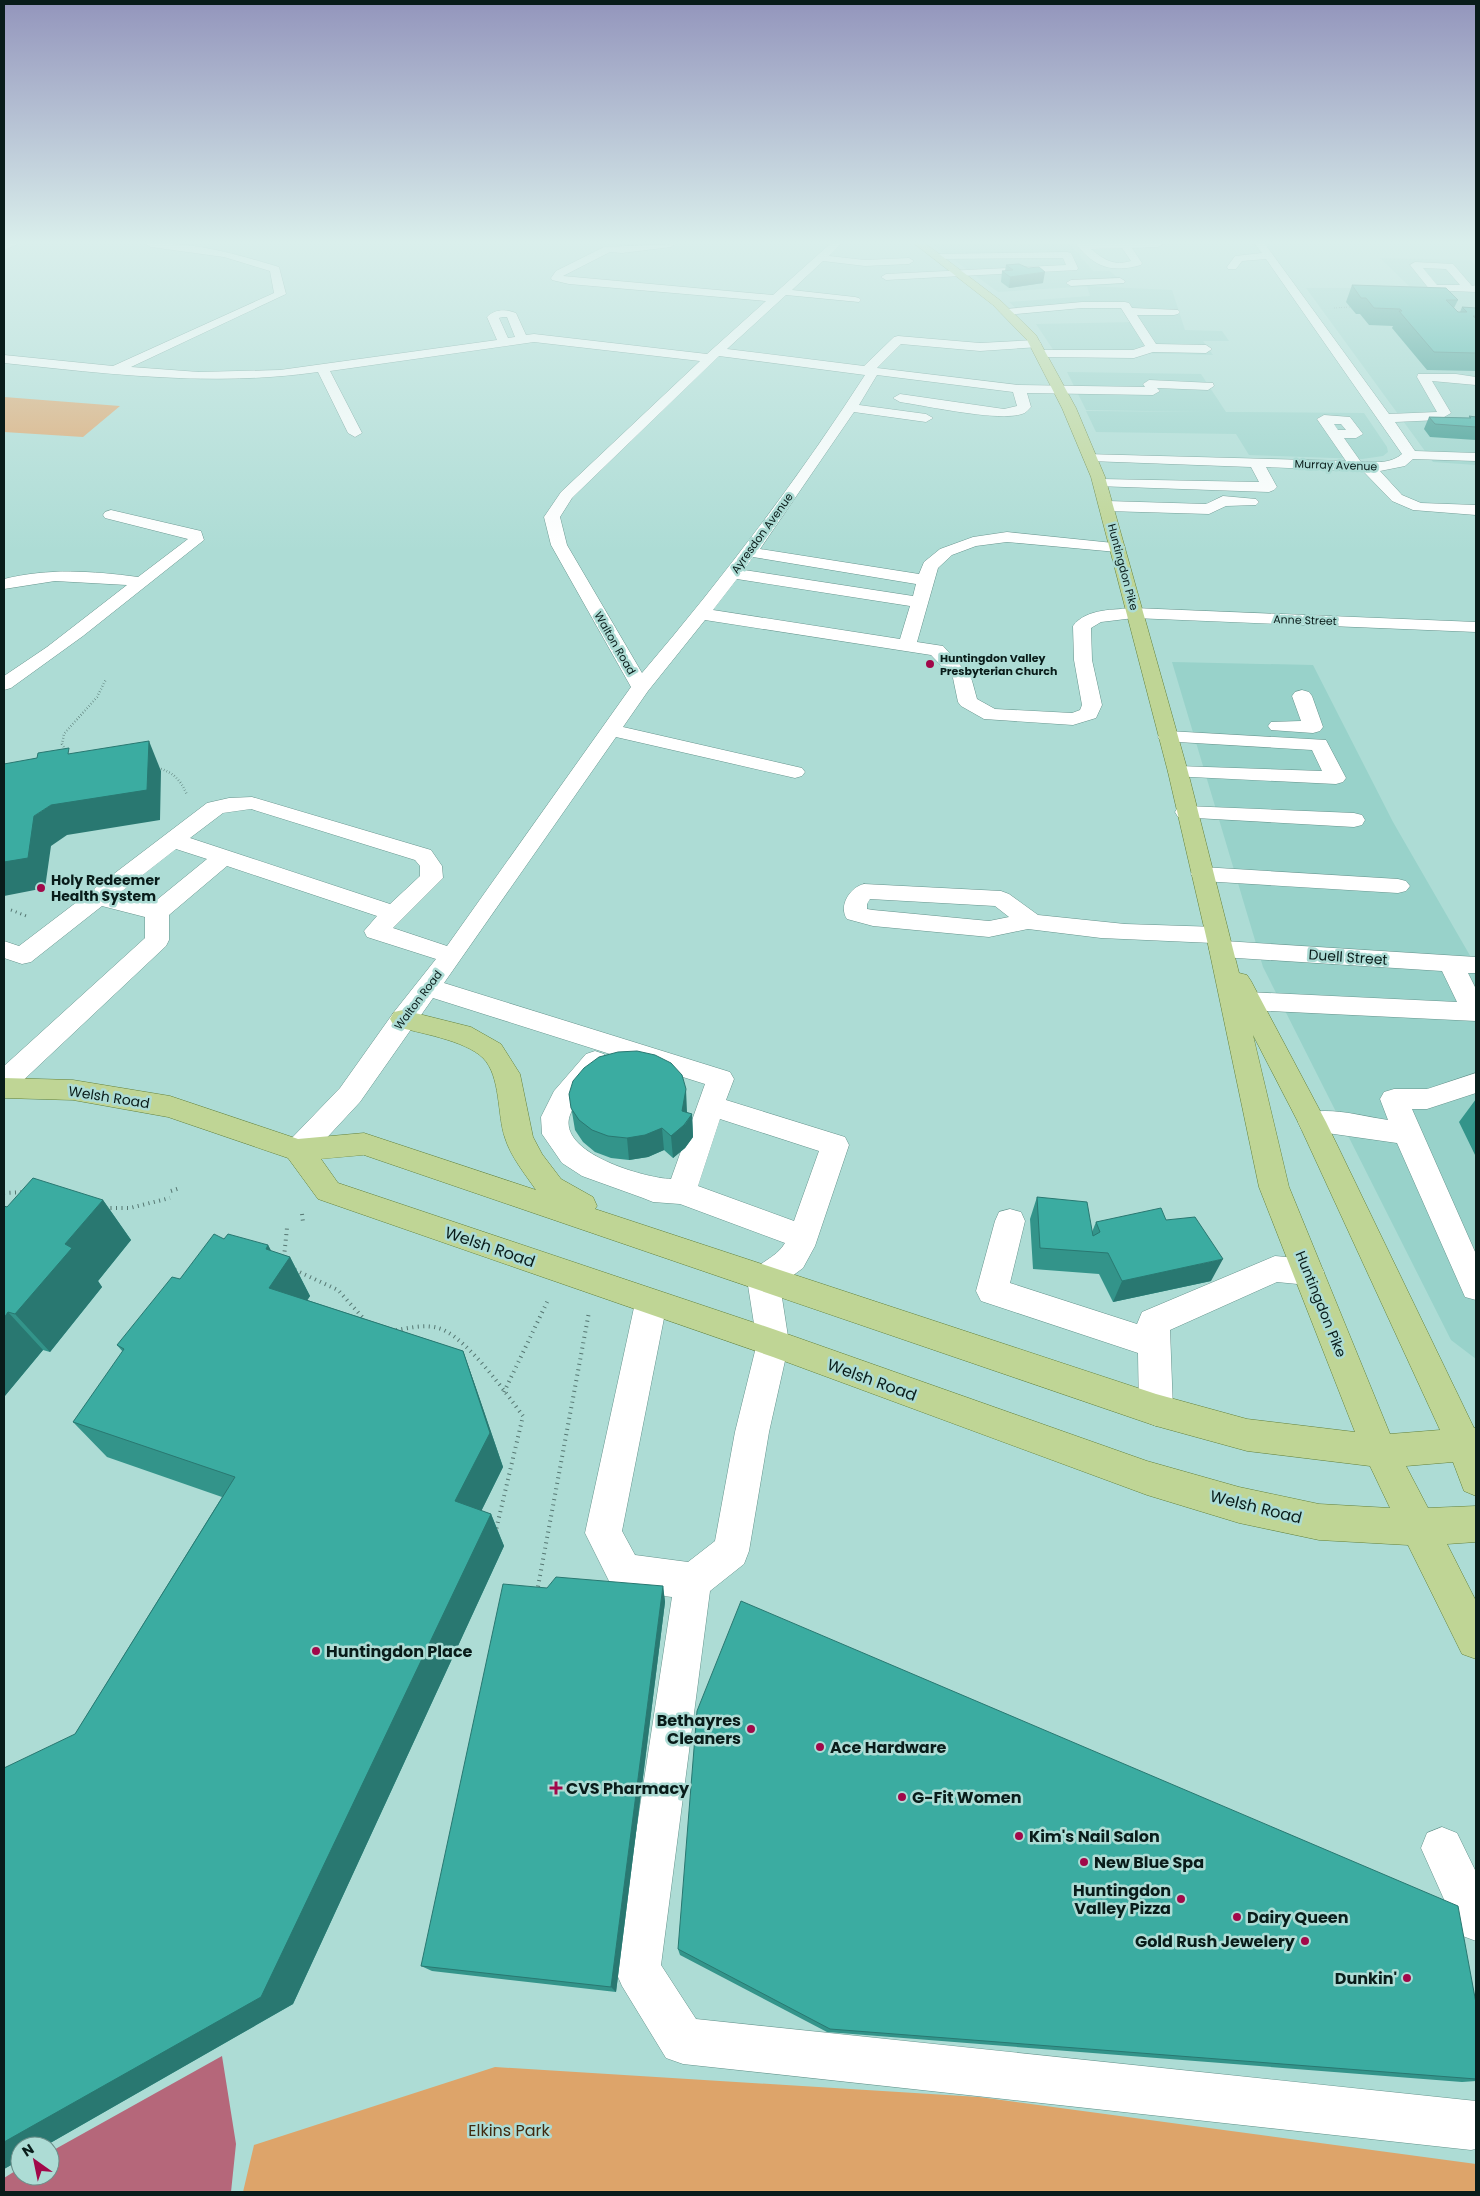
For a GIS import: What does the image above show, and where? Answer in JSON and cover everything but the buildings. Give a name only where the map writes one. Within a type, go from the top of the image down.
[{"type":"main road","name":"Huntingdon Pike","points":[[1039,346],[1056,371],[1059,390],[1074,408],[1090,457],[1101,483],[1134,613],[1178,772],[1186,812],[1219,942],[1274,1187],[1380,1451],[1476,1640]]},
{"type":"main road","name":"Huntingdon Pike","points":[[1219,942],[1312,1122],[1470,1445],[1476,1478]]},
{"type":"main road","points":[[403,1019],[462,1034],[492,1051],[506,1074],[519,1138],[532,1162],[551,1187],[620,1229]]},
{"type":"main road","name":"Welsh Road","points":[[4,1088],[73,1090],[170,1107],[298,1150],[364,1144],[1156,1410],[1247,1436],[1380,1451],[1470,1445]]},
{"type":"main road","name":"Welsh Road","points":[[298,1150],[328,1191],[772,1343],[1147,1478],[1239,1505],[1319,1522],[1418,1527],[1476,1524]]},
{"type":"street","points":[[113,370],[165,346]]},
{"type":"street","points":[[4,358],[113,370],[199,376],[280,374],[473,346]]},
{"type":"street","points":[[624,346],[1019,389],[1059,390],[1147,378],[1208,386]]},
{"type":"street","name":"Walton Road","points":[[298,1150],[350,1095],[403,1019],[452,956],[641,687],[558,545],[552,516],[566,495],[724,346]]},
{"type":"street","name":"Ayresdon Avenue","points":[[641,687],[702,614],[750,552],[851,408],[870,372],[892,346]]},
{"type":"street","name":"Ayresdon Avenue","points":[[974,346],[987,346]]},
{"type":"street","name":"Ayresdon Avenue","points":[[1048,346],[1147,378]]},
{"type":"street","points":[[1145,346],[1147,378]]},
{"type":"street","points":[[1189,346],[1206,349]]},
{"type":"street","points":[[1334,346],[1386,418],[1410,455],[1476,457]]},
{"type":"street","points":[[322,368],[354,433]]},
{"type":"street","points":[[1386,418],[1439,416],[1444,413],[1423,377],[1476,381]]},
{"type":"street","points":[[900,398],[1004,413],[1020,412],[1024,407],[1019,389]]},
{"type":"street","points":[[851,408],[944,421]]},
{"type":"street","points":[[1334,434],[1362,466],[1397,498],[1418,507],[1476,510]]},
{"type":"street","points":[[1121,458],[1118,446],[1213,447],[1225,461]]},
{"type":"street","points":[[1173,446],[1181,460]]},
{"type":"street","name":"Murray Avenue","points":[[1090,457],[1382,467],[1400,463],[1410,455]]},
{"type":"street","points":[[1256,462],[1271,497]]},
{"type":"street","points":[[1101,483],[1271,497]]},
{"type":"street","points":[[1107,506],[1209,509],[1223,502],[1271,497]]},
{"type":"street","points":[[4,684],[31,667],[196,540],[195,534],[111,516]]},
{"type":"street","points":[[702,614],[907,646],[930,566],[946,552],[973,542],[1006,537],[1118,548]]},
{"type":"street","points":[[750,552],[926,580]]},
{"type":"street","points":[[734,573],[920,602]]},
{"type":"street","points":[[4,584],[49,575],[83,575],[140,582]]},
{"type":"street","name":"Anne Street","points":[[907,646],[937,650],[962,677],[968,702],[991,715],[1073,718],[1089,714],[1092,705],[1083,660],[1082,626],[1097,617],[1134,613],[1476,627]]},
{"type":"street","points":[[1166,729],[1313,727],[1302,696]]},
{"type":"street","points":[[1166,729],[1319,744],[1341,787],[1178,772]]},
{"type":"street","points":[[611,730],[795,772]]},
{"type":"street","points":[[4,949],[22,956],[215,808],[230,804],[252,803],[423,855],[431,866],[431,878],[376,931],[452,956]]},
{"type":"street","points":[[1186,812],[1354,820]]},
{"type":"street","points":[[173,840],[222,858],[394,914]]},
{"type":"street","points":[[157,912],[222,858]]},
{"type":"street","points":[[1202,874],[1398,886]]},
{"type":"street","points":[[864,891],[967,898],[1001,898],[1032,922],[989,929],[873,918],[855,914],[855,904],[864,891]]},
{"type":"street","points":[[98,898],[157,912]]},
{"type":"street","points":[[4,1082],[157,940],[157,912]]},
{"type":"street","name":"Duell Street","points":[[1032,922],[1115,932],[1476,965]]},
{"type":"street","points":[[1451,964],[1476,1013]]},
{"type":"street","points":[[428,987],[720,1079],[681,1192]]},
{"type":"street","points":[[1248,1001],[1476,1013]]},
{"type":"street","points":[[609,1044],[564,1098],[555,1117],[556,1134],[572,1155],[592,1168],[653,1190],[681,1192],[804,1237]]},
{"type":"street","points":[[1476,1083],[1427,1099],[1394,1099],[1407,1134],[1476,1287]]},
{"type":"street","points":[[711,1106],[835,1145],[804,1237],[792,1259],[763,1279],[772,1343],[752,1432],[731,1551],[693,1581],[638,1970],[684,2041],[1461,2125],[1476,2125]]},
{"type":"street","points":[[1312,1122],[1327,1122],[1407,1134]]},
{"type":"street","points":[[1010,1221],[992,1291],[1154,1344]]},
{"type":"street","points":[[1156,1410],[1153,1322],[1275,1269],[1308,1272]]},
{"type":"street","points":[[651,1303],[603,1534],[624,1572],[693,1581]]},
{"type":"street","points":[[1442,1848],[1476,1919]]},
{"type":"path","points":[[69,754],[62,744],[64,734],[96,697],[106,679]]},
{"type":"path","points":[[155,767],[169,770],[182,782],[189,800]]},
{"type":"path","points":[[171,1191],[180,1188]]},
{"type":"path","points":[[4,1194],[32,1192]]},
{"type":"path","points":[[98,1205],[106,1208],[130,1208],[170,1198]]},
{"type":"path","points":[[302,1214],[303,1222]]},
{"type":"path","points":[[283,1261],[287,1228]]},
{"type":"path","points":[[287,1267],[318,1279],[338,1290],[370,1325]]},
{"type":"path","points":[[504,1392],[549,1298]]},
{"type":"path","points":[[536,1594],[589,1312]]},
{"type":"path","points":[[387,1332],[426,1326],[444,1330],[458,1339],[523,1416],[495,1536]]},
{"type":"shaded area","points":[[1051,346],[1207,346],[1213,355],[1054,351]]},
{"type":"shaded area","points":[[1349,346],[1476,346],[1476,465],[1433,462]]},
{"type":"shaded area","points":[[1067,372],[1201,374],[1226,412],[1364,413],[1387,447],[1388,452],[1383,456],[1362,459],[1249,455],[1236,434],[1096,432],[1086,411],[1207,412],[1086,410]]},
{"type":"shaded area","points":[[1172,662],[1313,665],[1393,822],[1476,966],[1476,1359],[1451,1340],[1263,967]]},
{"type":"shaded area","points":[[222,2056],[236,2144],[231,2192],[4,2192],[4,2178],[10,2174],[10,2186],[60,2186],[60,2146]]},
{"type":"green space","points":[[4,397],[120,406],[83,437],[4,432]]},
{"type":"green space","name":"Elkins Park","points":[[495,2067],[979,2097],[1476,2164],[1476,2192],[243,2192],[254,2145]]},
{"type":"place","name":"Huntingdon Valley Presbyterian Church","points":[[930,664]]},
{"type":"place","name":"Holy Redeemer Health System","points":[[41,888]]},
{"type":"place","name":"Huntingdon Place","points":[[316,1651]]},
{"type":"place","name":"Bethayres Cleaners","points":[[751,1729]]},
{"type":"place","name":"Ace Hardware","points":[[820,1747]]},
{"type":"place","name":"CVS Pharmacy","points":[[556,1788]]},
{"type":"place","name":"G-Fit Women","points":[[902,1797]]},
{"type":"place","name":"Kim's Nail Salon","points":[[1019,1836]]},
{"type":"place","name":"New Blue Spa","points":[[1084,1862]]},
{"type":"place","name":"Huntingdon Valley Pizza","points":[[1181,1899]]},
{"type":"place","name":"Dairy Queen","points":[[1237,1917]]},
{"type":"place","name":"Gold Rush Jewelery","points":[[1305,1941]]},
{"type":"place","name":"Dunkin'","points":[[1407,1978]]}]
